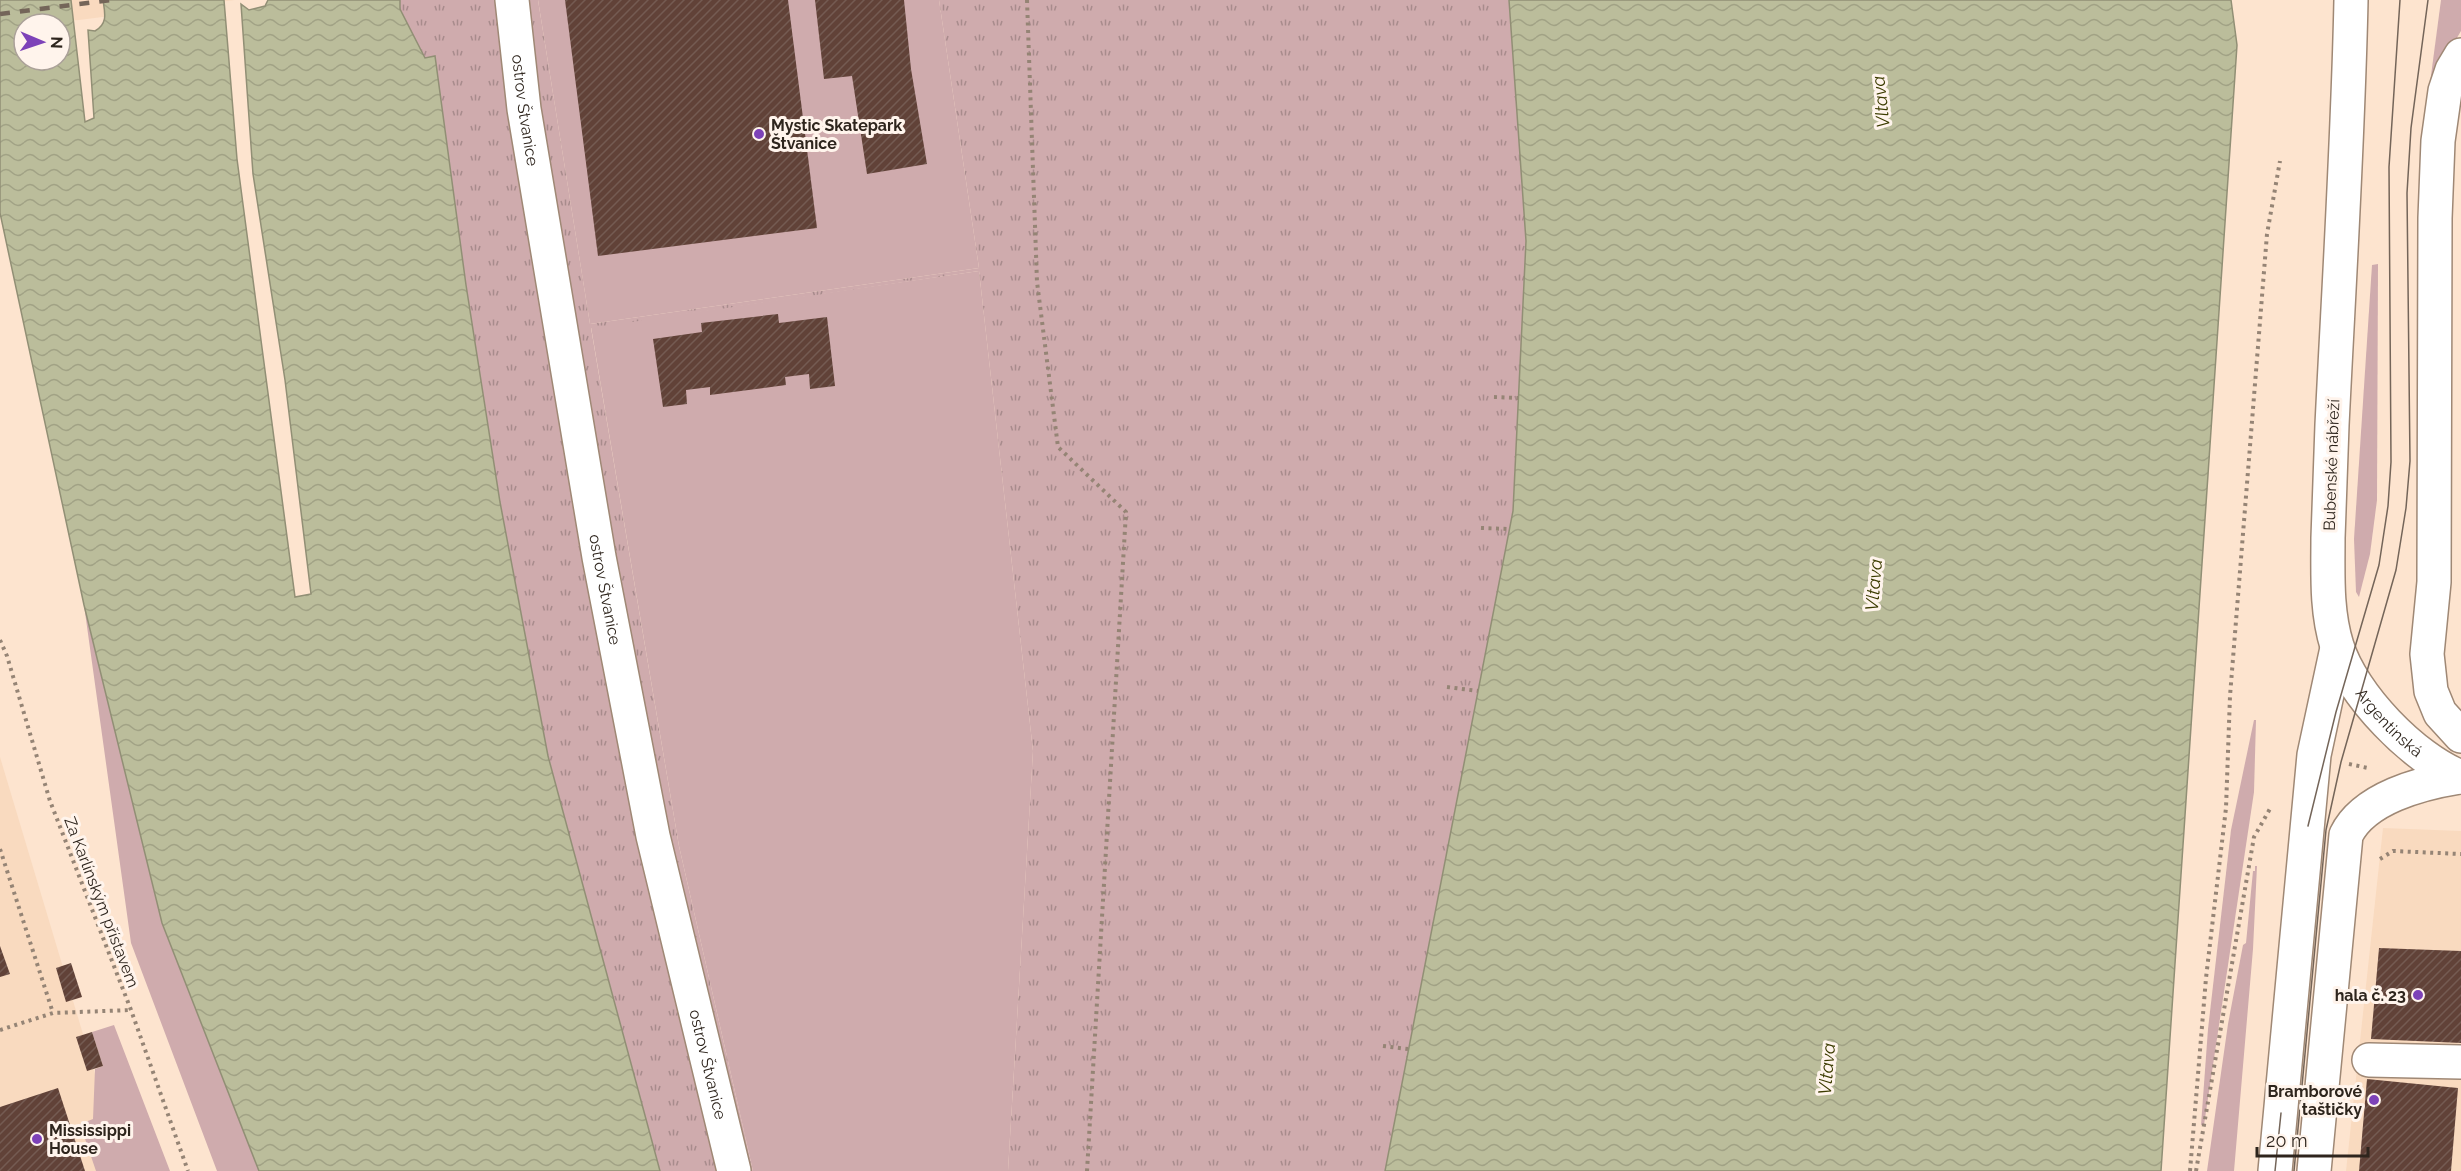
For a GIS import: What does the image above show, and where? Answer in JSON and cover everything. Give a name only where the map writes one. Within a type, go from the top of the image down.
[{"type":"street","name":"ostrov Štvanice","points":[[512,0],[524,109],[598,557],[652,836],[735,1171]]},
{"type":"street","points":[[2349,100],[2351,0]]},
{"type":"street","points":[[2349,100],[2361,0]]},
{"type":"street","points":[[2461,55],[2452,70],[2445,91],[2438,141],[2435,230],[2434,582],[2427,654],[2431,691],[2440,712],[2461,736]]},
{"type":"street","name":"Bubenské nábřeží","points":[[2275,1171],[2314,756],[2337,648],[2329,611],[2329,490],[2349,100]]},
{"type":"street","name":"Argentinská","points":[[2337,648],[2362,692],[2406,743],[2426,760],[2460,777]]},
{"type":"street","points":[[2314,1171],[2346,836],[2358,816],[2397,794],[2417,786],[2460,777]]},
{"type":"street","points":[[2369,1060],[2461,1062]]},
{"type":"path","points":[[1027,0],[1036,282],[1058,447],[1126,512],[1087,1171]]},
{"type":"path","points":[[2190,1171],[2206,978],[2226,808],[2230,696],[2267,234],[2280,161]]},
{"type":"path","points":[[1494,397],[1518,398]]},
{"type":"path","points":[[1481,528],[1509,529]]},
{"type":"path","name":"Za Karlínským přístavem","points":[[0,640],[7,656],[50,801],[131,1010],[188,1171]]},
{"type":"path","points":[[1447,687],[1478,691]]},
{"type":"path","points":[[2196,1171],[2254,837],[2272,806]]},
{"type":"path","points":[[0,849],[53,1013]]},
{"type":"path","points":[[2393,851],[2461,854]]},
{"type":"path","points":[[0,1030],[53,1013],[131,1010]]},
{"type":"path","points":[[1383,1046],[1408,1049]]},
{"type":"shaded area","points":[[0,0],[235,0],[72,21],[72,12],[12,12]]},
{"type":"shaded area","points":[[0,757],[124,1171],[0,1171]]},
{"type":"shaded area","points":[[2383,828],[2461,831],[2461,1171],[2346,1171]]},
{"type":"green space","points":[[400,0],[538,0],[590,324],[979,268],[939,0],[1509,0],[1526,241],[1513,511],[1385,1171],[1008,1171],[1033,751],[979,271],[591,328],[679,846],[753,1171],[660,1171],[548,756],[500,502],[466,285],[434,56],[425,59],[400,9]]},
{"type":"green space","name":"Mystic Skatepark Štvanice","points":[[538,0],[939,0],[979,268],[590,324]]},
{"type":"green space","points":[[2441,0],[2461,0],[2461,31],[2430,83]]},
{"type":"green space","points":[[2378,264],[2377,500],[2370,554],[2359,597],[2356,592],[2354,539],[2372,265]]},
{"type":"green space","points":[[979,271],[1033,751],[1008,1171],[753,1171],[679,846],[591,327]]},
{"type":"green space","points":[[84,605],[162,923],[259,1171],[217,1171],[131,943]]},
{"type":"green space","points":[[2254,720],[2256,720],[2254,792],[2204,1125],[2201,1125],[2208,1029],[2231,830]]},
{"type":"green space","points":[[2255,866],[2257,866],[2253,949],[2234,1171],[2207,1171],[2228,1024],[2243,945],[2246,943]]},
{"type":"green space","points":[[114,1025],[170,1171],[96,1171],[80,1124],[93,1119],[95,1069],[103,1066],[92,1032]]},
{"type":"water","points":[[0,0],[71,0],[85,122],[94,118],[88,30],[95,31],[104,22],[103,0],[224,0],[237,159],[295,597],[311,594],[285,380],[253,174],[241,4],[249,10],[265,6],[268,0],[400,0],[400,9],[425,58],[435,56],[466,285],[500,502],[548,756],[660,1171],[259,1171],[162,923],[84,605],[0,213]]},
{"type":"water","name":"Vltava","points":[[1509,0],[2231,0],[2237,45],[2161,1171],[1385,1171],[1513,511],[1526,241]]},
{"type":"building","points":[[565,0],[788,0],[817,228],[598,256]]},
{"type":"building","points":[[815,0],[904,0],[911,69],[927,164],[867,174],[852,76],[824,79]]},
{"type":"building","points":[[778,314],[779,323],[827,317],[835,386],[810,389],[809,374],[785,377],[786,385],[710,395],[710,387],[686,390],[687,404],[663,407],[653,339],[702,332],[701,323]]},
{"type":"building","points":[[0,946],[10,974],[0,977]]},
{"type":"building","name":"hala č. 23","points":[[2379,948],[2461,951],[2461,1043],[2371,1039]]},
{"type":"building","points":[[71,963],[82,997],[66,1002],[56,968]]},
{"type":"building","points":[[92,1032],[103,1066],[87,1071],[76,1037]]},
{"type":"building","points":[[2367,1079],[2458,1088],[2451,1171],[2359,1171]]},
{"type":"building","name":"Mississippi House","points":[[58,1088],[85,1171],[0,1171],[0,1107]]},
{"type":"tram line","points":[[2308,826],[2336,712],[2379,565],[2388,506],[2391,462],[2389,167],[2400,0]]},
{"type":"tram line","points":[[2294,1171],[2326,830],[2341,762],[2396,570],[2406,508],[2410,461],[2407,193],[2411,128],[2428,0]]},
{"type":"tram line","points":[[2275,1171],[2281,1113]]},
{"type":"railway","points":[[0,14],[111,0]]},
{"type":"place","name":"Mystic Skatepark Štvanice","points":[[759,134]]},
{"type":"place","name":"hala č. 23","points":[[2418,995]]},
{"type":"place","name":"Bramborové taštičky","points":[[2374,1100]]},
{"type":"place","name":"Mississippi House","points":[[37,1139]]}]
